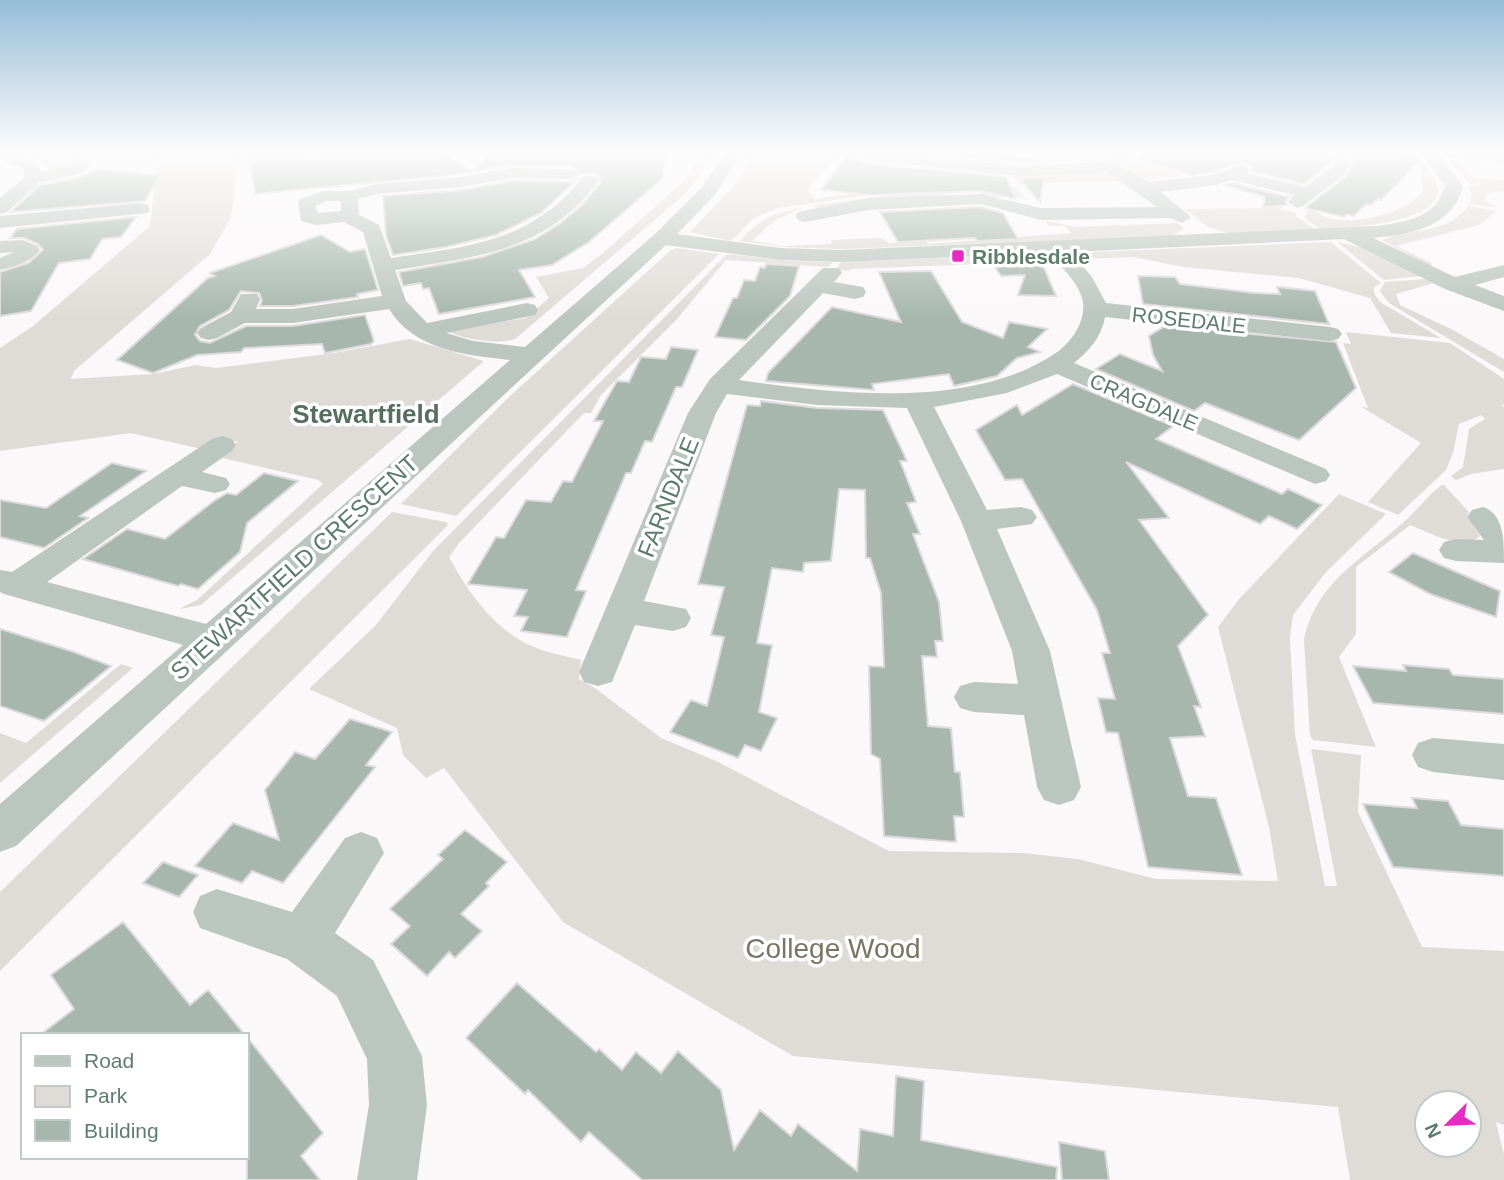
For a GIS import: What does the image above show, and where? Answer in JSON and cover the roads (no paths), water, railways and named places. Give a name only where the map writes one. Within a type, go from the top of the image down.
[{"type":"street","points":[[349,207],[372,229],[395,301],[412,325],[445,341],[529,355]]},
{"type":"street","points":[[384,265],[483,248],[525,235],[554,220],[567,207]]},
{"type":"street","name":"STEWARTFIELD CRESCENT","points":[[0,832],[662,238],[693,207]]},
{"type":"street","points":[[805,216],[851,207]]},
{"type":"street","points":[[1013,207],[1041,214],[1175,212]]},
{"type":"street","points":[[1169,207],[1210,240]]},
{"type":"street","points":[[662,238],[793,255],[842,256],[1052,241],[1210,240],[1351,235],[1402,228],[1427,221],[1447,207]]},
{"type":"street","points":[[0,222],[91,209],[141,209]]},
{"type":"street","points":[[839,209],[850,228]]},
{"type":"street","points":[[719,385],[781,393],[917,400],[1002,386],[1058,365],[1079,348],[1092,330],[1095,302],[1090,290],[1038,222],[1041,214]]},
{"type":"street","points":[[1351,235],[1453,284],[1504,304]]},
{"type":"street","points":[[0,247],[23,246],[30,250],[18,259],[0,264]]},
{"type":"street","points":[[1453,284],[1504,271]]},
{"type":"street","name":"FARNDALE","points":[[598,672],[702,413],[719,385],[825,280],[855,292]]},
{"type":"street","points":[[209,333],[245,308],[293,316],[395,301]]},
{"type":"street","name":"ROSEDALE","points":[[1094,309],[1281,322],[1330,334]]},
{"type":"street","points":[[425,332],[449,324],[527,310]]},
{"type":"street","name":"CRAGDALE","points":[[1058,365],[1221,447],[1315,475]]},
{"type":"street","points":[[917,400],[977,521],[1031,651],[1059,787]]},
{"type":"street","points":[[8,583],[178,476],[222,445]]},
{"type":"street","points":[[178,476],[215,484]]},
{"type":"street","points":[[977,521],[1021,517]]},
{"type":"street","points":[[1483,517],[1504,545]]},
{"type":"street","points":[[1456,550],[1504,552]]},
{"type":"street","points":[[8,583],[180,633],[214,640]]},
{"type":"street","points":[[623,611],[673,618]]},
{"type":"street","points":[[974,697],[1039,700]]},
{"type":"street","points":[[1433,755],[1504,762]]},
{"type":"street","points":[[302,940],[361,853]]},
{"type":"street","points":[[217,912],[302,940],[355,978],[394,1056],[398,1105],[387,1180]]},
{"type":"place","name":"Ribblesdale","points":[[958,256]]},
{"type":"district","name":"Stewartfield","points":[[366,414]]},
{"type":"park label","name":"College Wood","points":[[833,948]]}]
